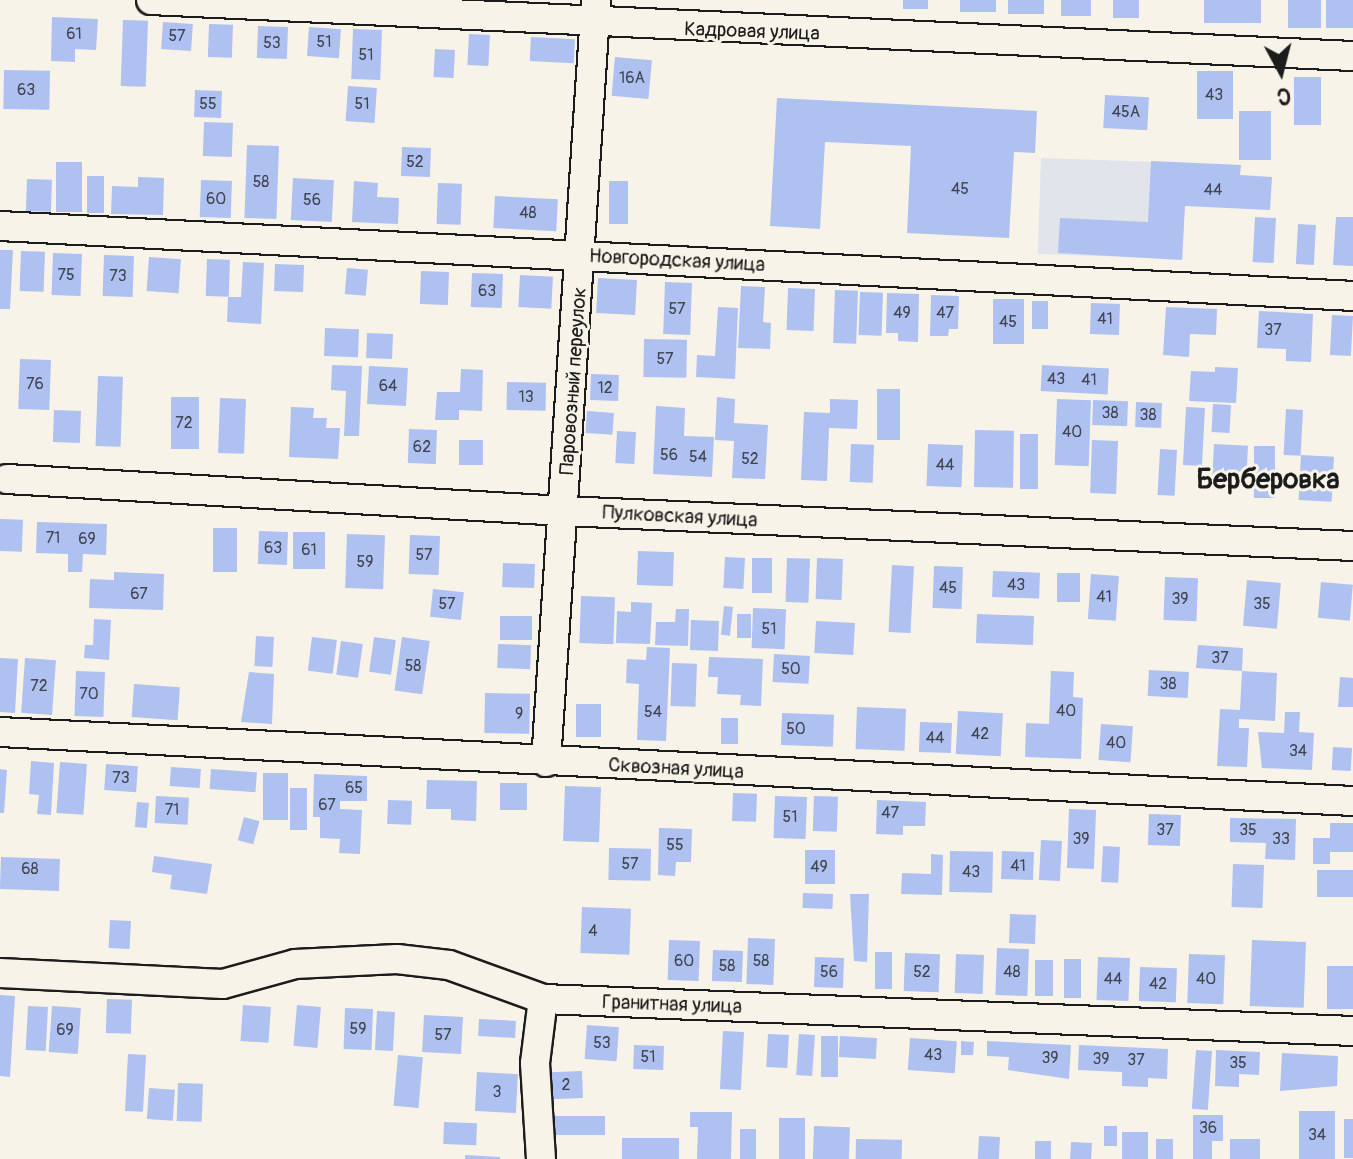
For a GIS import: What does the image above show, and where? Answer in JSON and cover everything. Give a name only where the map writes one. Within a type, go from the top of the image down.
[{"type":"street","name":"Кадровая улица","points":[[151,0],[595,12],[1353,56]]},
{"type":"street","name":"Паровозный переулок","points":[[546,762],[595,12]]},
{"type":"street","name":"Новгородская улица","points":[[0,226],[1353,296]]},
{"type":"street","name":"Пулковская улица","points":[[7,479],[564,511],[1353,546]]},
{"type":"street","name":"Сквозная улица","points":[[0,732],[1353,801]]},
{"type":"street","name":"Гранитная улица","points":[[0,973],[223,984],[295,964],[397,959],[449,965],[543,999],[1353,1031]]},
{"type":"street","points":[[541,1159],[535,1063],[543,999]]},
{"type":"shaded area","points":[[1041,158],[1186,163],[1183,259],[1038,254]]},
{"type":"building","points":[[903,0],[928,0],[928,9],[903,9]]},
{"type":"building","points":[[960,0],[996,0],[996,12],[960,12]]},
{"type":"building","points":[[1008,0],[1044,0],[1044,14],[1008,14]]},
{"type":"building","points":[[1061,0],[1091,0],[1091,16],[1061,16]]},
{"type":"building","points":[[1113,0],[1139,0],[1139,18],[1113,18]]},
{"type":"building","points":[[1204,0],[1261,0],[1261,23],[1204,23]]},
{"type":"building","points":[[1288,0],[1321,0],[1321,28],[1288,28]]},
{"type":"building","points":[[1326,0],[1353,0],[1353,28],[1326,28]]},
{"type":"building","points":[[52,17],[98,19],[96,50],[75,49],[75,62],[51,61]]},
{"type":"building","points":[[123,20],[148,21],[146,87],[121,86]]},
{"type":"building","points":[[163,22],[193,24],[191,51],[161,49]]},
{"type":"building","points":[[209,24],[233,25],[232,58],[208,57]]},
{"type":"building","points":[[258,26],[288,27],[287,59],[257,58]]},
{"type":"building","points":[[309,27],[341,29],[339,58],[307,56]]},
{"type":"building","points":[[353,29],[382,30],[380,80],[351,79]]},
{"type":"building","points":[[469,34],[490,35],[488,66],[467,65]]},
{"type":"building","points":[[531,37],[575,39],[574,63],[530,61]]},
{"type":"building","points":[[435,49],[455,50],[454,78],[434,77]]},
{"type":"building","points":[[615,57],[652,60],[648,99],[612,96]]},
{"type":"building","points":[[4,70],[50,71],[49,110],[3,109]]},
{"type":"building","points":[[1197,71],[1233,71],[1233,119],[1197,119]]},
{"type":"building","points":[[1294,77],[1321,77],[1321,125],[1294,125]]},
{"type":"building","points":[[348,86],[377,88],[374,123],[346,121]]},
{"type":"building","points":[[195,90],[222,91],[221,118],[194,117]]},
{"type":"building","points":[[1105,95],[1149,97],[1147,130],[1103,128]]},
{"type":"building","points":[[777,98],[1037,111],[1035,153],[1014,152],[1009,238],[907,233],[911,146],[825,142],[820,229],[770,226]]},
{"type":"building","points":[[1239,111],[1271,111],[1271,160],[1239,160]]},
{"type":"building","points":[[204,122],[233,123],[232,157],[203,156]]},
{"type":"building","points":[[247,145],[279,146],[276,219],[244,218]]},
{"type":"building","points":[[402,147],[431,148],[430,177],[401,176]]},
{"type":"building","points":[[1151,161],[1241,165],[1240,175],[1272,177],[1270,210],[1185,206],[1182,260],[1058,253],[1060,218],[1148,222]]},
{"type":"building","points":[[56,162],[82,162],[82,212],[56,212]]},
{"type":"building","points":[[87,176],[104,176],[104,213],[87,213]]},
{"type":"building","points":[[138,177],[164,178],[163,215],[111,214],[112,186],[138,187]]},
{"type":"building","points":[[293,178],[334,180],[332,222],[291,220]]},
{"type":"building","points":[[27,179],[52,180],[51,212],[26,211]]},
{"type":"building","points":[[201,180],[232,181],[231,218],[200,217]]},
{"type":"building","points":[[354,181],[378,183],[377,197],[399,198],[398,224],[352,222]]},
{"type":"building","points":[[609,181],[628,181],[628,224],[609,224]]},
{"type":"building","points":[[438,183],[462,184],[461,225],[437,224]]},
{"type":"building","points":[[495,196],[558,199],[556,231],[493,228]]},
{"type":"building","points":[[1255,217],[1276,218],[1274,263],[1253,262]]},
{"type":"building","points":[[1336,217],[1353,217],[1353,266],[1333,265]]},
{"type":"building","points":[[1298,224],[1316,225],[1314,265],[1296,264]]},
{"type":"building","points":[[0,250],[13,250],[10,309],[0,309]]},
{"type":"building","points":[[21,251],[45,252],[44,292],[20,291]]},
{"type":"building","points":[[53,253],[82,254],[81,296],[52,295]]},
{"type":"building","points":[[104,255],[134,256],[133,297],[103,296]]},
{"type":"building","points":[[149,257],[181,259],[179,293],[147,291]]},
{"type":"building","points":[[207,259],[230,260],[229,297],[206,296]]},
{"type":"building","points":[[243,262],[264,263],[261,324],[227,322],[228,297],[241,297]]},
{"type":"building","points":[[275,264],[304,265],[303,292],[274,291]]},
{"type":"building","points":[[347,268],[368,270],[366,296],[345,294]]},
{"type":"building","points":[[421,271],[449,272],[448,305],[420,304]]},
{"type":"building","points":[[472,273],[503,274],[502,308],[471,307]]},
{"type":"building","points":[[520,275],[553,277],[551,309],[518,307]]},
{"type":"building","points":[[598,278],[637,280],[635,315],[596,313]]},
{"type":"building","points":[[665,282],[692,283],[690,335],[663,334]]},
{"type":"building","points":[[741,286],[765,287],[763,322],[771,323],[770,349],[738,348]]},
{"type":"building","points":[[788,288],[815,289],[814,331],[787,330]]},
{"type":"building","points":[[835,290],[858,291],[856,344],[833,343]]},
{"type":"building","points":[[860,292],[883,293],[881,336],[858,335]]},
{"type":"building","points":[[887,293],[919,294],[918,342],[898,341],[898,333],[886,333]]},
{"type":"building","points":[[931,295],[959,296],[958,329],[949,329],[948,336],[930,336]]},
{"type":"building","points":[[993,299],[1024,299],[1024,344],[993,344]]},
{"type":"building","points":[[1032,301],[1048,301],[1048,329],[1032,329]]},
{"type":"building","points":[[1091,303],[1120,304],[1119,335],[1090,334]]},
{"type":"building","points":[[718,307],[738,308],[735,379],[696,377],[697,355],[715,356]]},
{"type":"building","points":[[1166,307],[1217,309],[1216,335],[1190,334],[1189,357],[1163,355]]},
{"type":"building","points":[[1259,311],[1313,314],[1311,362],[1286,361],[1286,349],[1257,348]]},
{"type":"building","points":[[1332,315],[1353,316],[1351,356],[1330,355]]},
{"type":"building","points":[[325,328],[359,329],[358,357],[324,356]]},
{"type":"building","points":[[367,333],[393,334],[392,359],[366,358]]},
{"type":"building","points":[[644,339],[687,340],[686,378],[643,377]]},
{"type":"building","points":[[20,359],[51,360],[49,410],[18,409]]},
{"type":"building","points":[[332,365],[362,366],[359,436],[344,436],[346,391],[331,390]]},
{"type":"building","points":[[1042,365],[1109,369],[1108,394],[1041,391]]},
{"type":"building","points":[[369,366],[408,368],[406,406],[367,404]]},
{"type":"building","points":[[1215,367],[1238,368],[1236,403],[1189,401],[1191,371],[1215,372]]},
{"type":"building","points":[[461,369],[483,370],[482,411],[459,410],[459,420],[435,420],[437,392],[460,392]]},
{"type":"building","points":[[591,374],[619,375],[618,401],[590,400]]},
{"type":"building","points":[[98,376],[123,377],[121,447],[96,446]]},
{"type":"building","points":[[507,382],[546,383],[546,411],[507,410]]},
{"type":"building","points":[[877,389],[900,389],[900,440],[877,440]]},
{"type":"building","points":[[171,397],[199,397],[199,449],[171,449]]},
{"type":"building","points":[[717,397],[735,399],[734,423],[768,425],[765,479],[732,478],[734,441],[715,440]]},
{"type":"building","points":[[220,398],[246,399],[244,454],[218,453]]},
{"type":"building","points":[[830,399],[858,400],[857,429],[829,428],[827,481],[801,480],[804,412],[830,413]]},
{"type":"building","points":[[1057,399],[1091,400],[1089,466],[1055,465]]},
{"type":"building","points":[[1093,400],[1128,401],[1127,426],[1092,425]]},
{"type":"building","points":[[1136,402],[1162,403],[1161,428],[1135,427]]},
{"type":"building","points":[[1213,404],[1231,405],[1230,433],[1212,432]]},
{"type":"building","points":[[656,406],[685,408],[684,436],[714,437],[712,477],[653,474]]},
{"type":"building","points":[[291,407],[314,408],[313,418],[327,418],[326,428],[340,428],[338,459],[289,457]]},
{"type":"building","points":[[1186,407],[1205,408],[1202,466],[1183,465]]},
{"type":"building","points":[[1286,409],[1303,410],[1301,456],[1284,455]]},
{"type":"building","points":[[54,410],[81,411],[80,443],[53,442]]},
{"type":"building","points":[[587,411],[614,413],[612,435],[585,433]]},
{"type":"building","points":[[409,429],[437,430],[436,464],[408,463]]},
{"type":"building","points":[[975,430],[1014,431],[1013,488],[974,487]]},
{"type":"building","points":[[617,431],[636,432],[634,464],[615,463]]},
{"type":"building","points":[[1020,434],[1038,434],[1038,489],[1020,489]]},
{"type":"building","points":[[459,440],[483,440],[483,465],[459,465]]},
{"type":"building","points":[[1092,440],[1118,441],[1116,494],[1090,493]]},
{"type":"building","points":[[851,444],[874,445],[873,483],[850,482]]},
{"type":"building","points":[[928,444],[963,445],[962,487],[927,486]]},
{"type":"building","points":[[1214,444],[1248,446],[1246,483],[1212,481]]},
{"type":"building","points":[[1254,446],[1275,446],[1275,498],[1254,498]]},
{"type":"building","points":[[1160,449],[1177,450],[1175,496],[1158,495]]},
{"type":"building","points":[[1301,455],[1334,457],[1332,502],[1299,500]]},
{"type":"building","points":[[0,519],[23,520],[22,552],[0,551]]},
{"type":"building","points":[[37,522],[107,524],[106,555],[83,554],[82,572],[68,572],[68,554],[36,553]]},
{"type":"building","points":[[213,528],[237,528],[237,572],[213,572]]},
{"type":"building","points":[[259,531],[288,532],[287,565],[258,564]]},
{"type":"building","points":[[293,532],[325,532],[325,569],[293,569]]},
{"type":"building","points":[[347,534],[385,535],[383,589],[345,588]]},
{"type":"building","points":[[410,535],[440,536],[439,575],[409,574]]},
{"type":"building","points":[[638,551],[674,552],[673,586],[637,585]]},
{"type":"building","points":[[725,557],[745,558],[743,589],[723,588]]},
{"type":"building","points":[[752,558],[772,558],[772,593],[752,593]]},
{"type":"building","points":[[787,558],[810,559],[808,603],[785,602]]},
{"type":"building","points":[[817,558],[843,559],[842,600],[816,599]]},
{"type":"building","points":[[503,563],[535,564],[534,588],[502,587]]},
{"type":"building","points":[[892,565],[914,566],[910,633],[888,632]]},
{"type":"building","points":[[934,566],[963,567],[962,609],[933,608]]},
{"type":"building","points":[[993,571],[1040,573],[1039,599],[992,597]]},
{"type":"building","points":[[114,572],[164,574],[163,610],[89,608],[90,579],[114,580]]},
{"type":"building","points":[[1057,573],[1080,573],[1080,602],[1057,602]]},
{"type":"building","points":[[1091,574],[1119,576],[1116,621],[1088,619]]},
{"type":"building","points":[[1165,577],[1198,578],[1196,621],[1163,620]]},
{"type":"building","points":[[1247,580],[1281,583],[1277,629],[1243,626]]},
{"type":"building","points":[[1321,582],[1353,585],[1350,621],[1318,618]]},
{"type":"building","points":[[433,589],[464,592],[461,620],[430,617]]},
{"type":"building","points":[[581,596],[615,597],[613,644],[579,643]]},
{"type":"building","points":[[631,602],[652,603],[650,644],[616,643],[617,611],[631,612]]},
{"type":"building","points":[[724,606],[733,607],[730,636],[721,635]]},
{"type":"building","points":[[753,608],[786,609],[785,649],[752,648]]},
{"type":"building","points":[[676,609],[689,609],[688,646],[655,645],[656,622],[675,622]]},
{"type":"building","points":[[737,614],[751,614],[751,638],[737,638]]},
{"type":"building","points":[[977,614],[1034,616],[1033,645],[976,643]]},
{"type":"building","points":[[500,616],[532,616],[532,640],[500,640]]},
{"type":"building","points":[[94,619],[111,620],[109,660],[84,658],[85,645],[93,645]]},
{"type":"building","points":[[691,620],[719,621],[718,651],[690,650]]},
{"type":"building","points":[[816,621],[855,623],[853,655],[814,653]]},
{"type":"building","points":[[256,636],[274,637],[272,667],[254,666]]},
{"type":"building","points":[[312,637],[337,640],[333,674],[308,671]]},
{"type":"building","points":[[374,637],[396,640],[391,675],[369,672]]},
{"type":"building","points":[[402,637],[430,641],[422,694],[394,690]]},
{"type":"building","points":[[341,641],[363,644],[358,678],[336,675]]},
{"type":"building","points":[[498,644],[531,645],[530,669],[497,668]]},
{"type":"building","points":[[1198,645],[1243,648],[1242,671],[1196,668]]},
{"type":"building","points":[[647,647],[670,648],[666,741],[637,740],[639,684],[626,683],[627,659],[646,660]]},
{"type":"building","points":[[774,654],[810,656],[808,684],[773,682]]},
{"type":"building","points":[[709,657],[763,659],[761,706],[740,705],[741,695],[717,694],[718,677],[708,677]]},
{"type":"building","points":[[0,658],[18,659],[15,713],[0,712]]},
{"type":"building","points":[[25,658],[56,660],[52,715],[21,713]]},
{"type":"building","points":[[672,663],[697,664],[695,707],[670,706]]},
{"type":"building","points":[[1149,670],[1189,672],[1188,698],[1148,696]]},
{"type":"building","points":[[76,671],[105,672],[103,717],[74,716]]},
{"type":"building","points":[[1051,671],[1074,672],[1073,697],[1083,698],[1081,759],[1025,757],[1026,723],[1049,724]]},
{"type":"building","points":[[1242,671],[1277,673],[1275,721],[1239,719],[1239,728],[1249,728],[1247,767],[1217,766],[1220,709],[1240,710]]},
{"type":"building","points":[[249,672],[274,674],[272,724],[241,722]]},
{"type":"building","points":[[1340,677],[1353,678],[1353,707],[1338,707]]},
{"type":"building","points":[[134,684],[180,687],[178,720],[132,717]]},
{"type":"building","points":[[485,693],[530,694],[529,734],[484,733]]},
{"type":"building","points":[[576,704],[601,704],[601,737],[576,737]]},
{"type":"building","points":[[857,707],[906,709],[905,751],[856,749]]},
{"type":"building","points":[[958,711],[1003,713],[1001,756],[956,754]]},
{"type":"building","points":[[1285,712],[1300,712],[1299,732],[1314,733],[1312,770],[1262,768],[1258,732],[1284,733]]},
{"type":"building","points":[[782,713],[834,715],[833,747],[781,745]]},
{"type":"building","points":[[721,718],[738,718],[738,744],[721,744]]},
{"type":"building","points":[[920,722],[952,723],[951,753],[919,752]]},
{"type":"building","points":[[1101,724],[1133,726],[1130,762],[1098,760]]},
{"type":"building","points":[[1333,747],[1352,748],[1351,771],[1332,770]]},
{"type":"building","points":[[31,761],[54,763],[51,815],[37,814],[39,795],[29,794]]},
{"type":"building","points":[[60,762],[87,764],[83,815],[56,813]]},
{"type":"building","points":[[106,764],[138,766],[136,792],[104,790]]},
{"type":"building","points":[[171,767],[201,769],[200,788],[170,786]]},
{"type":"building","points":[[0,769],[7,770],[4,813],[0,813]]},
{"type":"building","points":[[211,769],[257,772],[255,792],[210,789]]},
{"type":"building","points":[[263,773],[288,773],[288,820],[263,820]]},
{"type":"building","points":[[314,774],[367,776],[367,801],[340,801],[340,809],[362,810],[360,854],[339,853],[340,839],[320,838],[320,817],[313,817]]},
{"type":"building","points":[[427,780],[477,781],[476,821],[451,820],[451,809],[426,809]]},
{"type":"building","points":[[500,783],[527,783],[527,810],[500,810]]},
{"type":"building","points":[[565,786],[601,787],[599,842],[563,841]]},
{"type":"building","points":[[290,788],[307,788],[307,830],[290,830]]},
{"type":"building","points":[[733,793],[757,794],[756,822],[732,821]]},
{"type":"building","points":[[156,796],[189,798],[188,825],[155,823]]},
{"type":"building","points":[[775,796],[807,797],[806,839],[774,838]]},
{"type":"building","points":[[814,796],[838,797],[837,832],[813,831]]},
{"type":"building","points":[[388,800],[412,801],[411,825],[387,824]]},
{"type":"building","points":[[877,800],[926,802],[925,826],[903,826],[903,835],[876,834]]},
{"type":"building","points":[[137,802],[149,803],[147,828],[135,827]]},
{"type":"building","points":[[1069,809],[1096,810],[1094,869],[1067,868]]},
{"type":"building","points":[[1149,814],[1181,815],[1180,846],[1148,845]]},
{"type":"building","points":[[244,817],[259,821],[253,844],[238,840]]},
{"type":"building","points":[[1230,818],[1296,819],[1295,860],[1265,859],[1266,843],[1230,842]]},
{"type":"building","points":[[1330,823],[1353,823],[1353,852],[1330,852],[1330,864],[1313,864],[1313,838],[1330,838]]},
{"type":"building","points":[[659,828],[692,829],[691,862],[676,862],[675,876],[658,875]]},
{"type":"building","points":[[1041,840],[1062,841],[1060,881],[1039,880]]},
{"type":"building","points":[[1103,846],[1120,847],[1118,883],[1101,882]]},
{"type":"building","points":[[609,848],[651,849],[650,881],[608,880]]},
{"type":"building","points":[[805,850],[835,850],[835,884],[805,884]]},
{"type":"building","points":[[950,851],[993,852],[992,893],[949,892]]},
{"type":"building","points":[[1002,851],[1034,852],[1033,880],[1001,879]]},
{"type":"building","points":[[931,854],[943,855],[942,895],[901,894],[902,873],[931,874]]},
{"type":"building","points":[[154,856],[212,864],[207,894],[170,889],[172,875],[152,872]]},
{"type":"building","points":[[1,857],[60,859],[59,891],[0,889]]},
{"type":"building","points":[[1233,864],[1264,865],[1262,908],[1231,907]]},
{"type":"building","points":[[1317,870],[1353,870],[1353,897],[1317,897]]},
{"type":"building","points":[[803,893],[833,894],[832,909],[802,908]]},
{"type":"building","points":[[850,894],[869,894],[867,962],[854,961]]},
{"type":"building","points":[[582,907],[631,909],[629,955],[580,953]]},
{"type":"building","points":[[1010,914],[1036,915],[1035,944],[1009,943]]},
{"type":"building","points":[[110,920],[131,921],[130,949],[109,948]]},
{"type":"building","points":[[748,938],[775,939],[773,985],[746,984]]},
{"type":"building","points":[[669,940],[700,941],[699,981],[668,980]]},
{"type":"building","points":[[1252,940],[1306,942],[1304,1008],[1250,1006]]},
{"type":"building","points":[[997,948],[1029,949],[1027,996],[995,995]]},
{"type":"building","points":[[713,950],[743,951],[742,982],[712,981]]},
{"type":"building","points":[[875,952],[892,952],[892,989],[875,989]]},
{"type":"building","points":[[905,953],[940,954],[939,992],[904,991]]},
{"type":"building","points":[[956,954],[984,955],[983,994],[955,993]]},
{"type":"building","points":[[1189,954],[1225,955],[1223,1004],[1187,1003]]},
{"type":"building","points":[[815,957],[844,958],[843,988],[814,987]]},
{"type":"building","points":[[1098,957],[1130,958],[1128,1001],[1096,1000]]},
{"type":"building","points":[[1064,959],[1081,959],[1081,998],[1064,998]]},
{"type":"building","points":[[1035,960],[1053,960],[1053,996],[1035,996]]},
{"type":"building","points":[[1327,966],[1353,966],[1353,1009],[1327,1009]]},
{"type":"building","points":[[1140,967],[1177,968],[1176,1002],[1139,1001]]},
{"type":"building","points":[[0,995],[15,996],[10,1077],[0,1076]]},
{"type":"building","points":[[107,999],[132,1000],[131,1034],[106,1033]]},
{"type":"building","points":[[243,1005],[271,1007],[268,1043],[240,1041]]},
{"type":"building","points":[[297,1005],[321,1007],[317,1048],[293,1046]]},
{"type":"building","points":[[28,1006],[48,1007],[46,1051],[26,1050]]},
{"type":"building","points":[[52,1006],[81,1008],[78,1054],[49,1052]]},
{"type":"building","points":[[345,1008],[373,1009],[372,1050],[344,1049]]},
{"type":"building","points":[[377,1011],[395,1012],[393,1051],[375,1050]]},
{"type":"building","points":[[424,1015],[463,1017],[461,1054],[422,1052]]},
{"type":"building","points":[[479,1019],[516,1021],[515,1038],[478,1036]]},
{"type":"building","points":[[587,1025],[619,1027],[617,1061],[585,1059]]},
{"type":"building","points":[[723,1031],[744,1032],[741,1090],[720,1089]]},
{"type":"building","points":[[768,1034],[789,1035],[787,1068],[766,1067]]},
{"type":"building","points":[[799,1034],[815,1035],[812,1076],[796,1075]]},
{"type":"building","points":[[821,1036],[838,1036],[838,1077],[821,1077]]},
{"type":"building","points":[[840,1036],[877,1038],[876,1059],[839,1057]]},
{"type":"building","points":[[910,1038],[957,1041],[955,1073],[908,1070]]},
{"type":"building","points":[[961,1041],[974,1042],[973,1055],[961,1055]]},
{"type":"building","points":[[987,1041],[1071,1045],[1069,1079],[1008,1070],[1009,1057],[987,1056]]},
{"type":"building","points":[[634,1045],[664,1046],[663,1070],[633,1069]]},
{"type":"building","points":[[1079,1045],[1168,1049],[1167,1079],[1148,1078],[1148,1087],[1122,1086],[1122,1072],[1078,1070]]},
{"type":"building","points":[[1196,1050],[1212,1051],[1208,1110],[1192,1109]]},
{"type":"building","points":[[1216,1050],[1260,1052],[1259,1075],[1239,1074],[1239,1087],[1215,1086]]},
{"type":"building","points":[[1282,1053],[1338,1056],[1337,1086],[1280,1091]]},
{"type":"building","points":[[128,1054],[146,1055],[143,1112],[125,1111]]},
{"type":"building","points":[[398,1055],[423,1057],[418,1108],[394,1106]]},
{"type":"building","points":[[582,1071],[583,1098],[550,1099],[549,1072]]},
{"type":"building","points":[[477,1072],[518,1074],[516,1113],[475,1111]]},
{"type":"building","points":[[178,1083],[203,1084],[202,1122],[177,1121]]},
{"type":"building","points":[[149,1088],[175,1090],[173,1121],[147,1119]]},
{"type":"building","points":[[1299,1111],[1335,1111],[1335,1159],[1299,1159]]},
{"type":"building","points":[[690,1112],[732,1112],[731,1159],[697,1159],[698,1127],[690,1127]]},
{"type":"building","points":[[1193,1115],[1223,1115],[1223,1141],[1212,1141],[1212,1159],[1193,1159]]},
{"type":"building","points":[[553,1116],[605,1116],[605,1135],[553,1135]]},
{"type":"building","points":[[779,1118],[805,1118],[805,1159],[779,1159]]},
{"type":"building","points":[[1344,1119],[1353,1119],[1353,1158],[1344,1158]]},
{"type":"building","points":[[444,1122],[477,1123],[476,1145],[443,1144]]},
{"type":"building","points":[[814,1126],[850,1127],[849,1159],[813,1159]]},
{"type":"building","points":[[1104,1126],[1117,1126],[1117,1146],[1104,1146]]},
{"type":"building","points":[[740,1129],[756,1129],[756,1159],[740,1159]]},
{"type":"building","points":[[1122,1132],[1148,1132],[1148,1159],[1122,1159]]},
{"type":"building","points":[[979,1136],[1000,1137],[999,1159],[978,1159]]},
{"type":"building","points":[[622,1138],[679,1138],[679,1159],[622,1159]]},
{"type":"building","points":[[856,1139],[902,1140],[902,1159],[856,1159]]},
{"type":"building","points":[[1156,1139],[1173,1139],[1173,1159],[1156,1159]]},
{"type":"building","points":[[1230,1139],[1260,1139],[1260,1159],[1230,1159]]},
{"type":"building","points":[[1035,1141],[1051,1141],[1051,1159],[1035,1159]]},
{"type":"building","points":[[1071,1142],[1092,1143],[1091,1159],[1070,1159]]},
{"type":"building","points":[[465,1155],[500,1157],[500,1159],[465,1159]]},
{"type":"district","name":"Берберовка","points":[[1268,480]]}]
